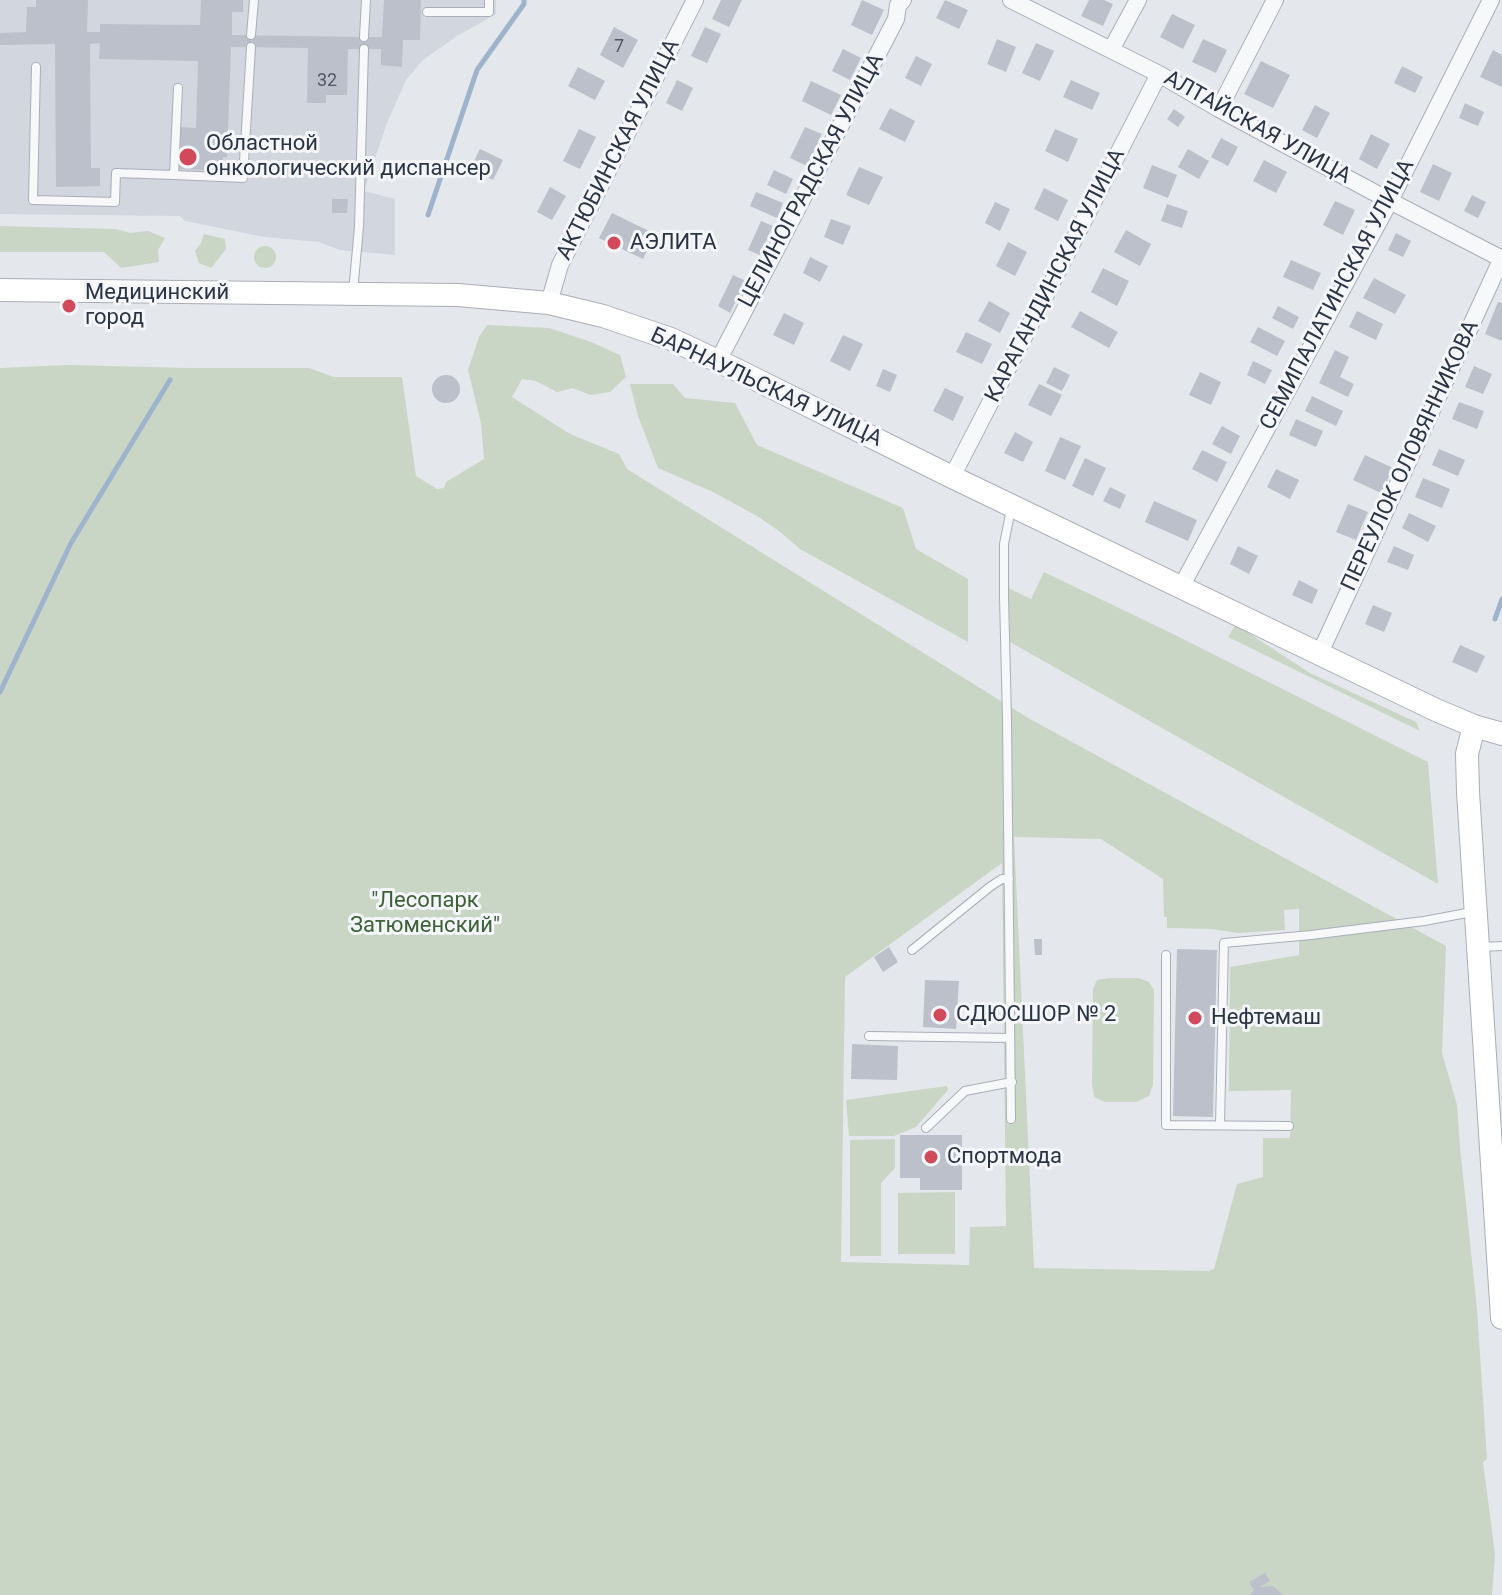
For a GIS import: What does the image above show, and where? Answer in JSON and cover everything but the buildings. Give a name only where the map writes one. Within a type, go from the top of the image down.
[{"type":"street","name":"АКТЮБИНСКАЯ УЛИЦА","points":[[549,303],[560,265],[695,0]]},
{"type":"street","name":"ЦЕЛИНОГРАДСКАЯ УЛИЦА","points":[[718,361],[896,19],[898,5],[903,0]]},
{"type":"street","name":"АЛТАЙСКАЯ УЛИЦА","points":[[1011,0],[1159,74],[1390,201],[1502,258]]},
{"type":"street","points":[[1111,50],[1138,0]]},
{"type":"street","points":[[1219,109],[1275,0]]},
{"type":"street","name":"СЕМИПАЛАТИНСКАЯ УЛИЦА","points":[[1181,587],[1390,201],[1491,0]]},
{"type":"street","name":"КАРАГАНДИНСКАЯ УЛИЦА","points":[[952,477],[1159,74]]},
{"type":"street","name":"ПЕРЕУЛОК ОЛОВЯННИКОВА","points":[[1320,653],[1502,258]]},
{"type":"street","name":"БАРНАУЛЬСКАЯ УЛИЦА","points":[[0,290],[458,295],[549,303],[603,316],[671,339],[1436,710],[1502,734]]},
{"type":"street","points":[[1474,726],[1467,754],[1468,792],[1502,1318]]},
{"type":"lane","points":[[251,35],[254,0]]},
{"type":"lane","points":[[364,37],[366,0]]},
{"type":"lane","points":[[427,12],[489,12],[489,0]]},
{"type":"lane","points":[[36,67],[33,200],[115,202],[116,173],[243,178],[251,47]]},
{"type":"lane","points":[[353,293],[359,227],[364,49]]},
{"type":"lane","points":[[174,175],[178,88]]},
{"type":"lane","points":[[1011,1119],[1004,544],[1012,505]]},
{"type":"lane","points":[[912,950],[991,886],[1002,879],[1009,879]]},
{"type":"lane","points":[[1220,1125],[1224,943],[1396,925],[1477,911]]},
{"type":"lane","points":[[1479,947],[1502,946]]},
{"type":"lane","points":[[1166,955],[1166,1125],[1289,1126]]},
{"type":"lane","points":[[869,1036],[1010,1038]]},
{"type":"lane","points":[[926,1128],[965,1091],[1012,1082]]},
{"type":"shaded area","name":"Областной онкологический диспансер","points":[[0,0],[496,0],[496,14],[423,60],[406,80],[387,123],[364,191],[395,199],[395,255],[340,250],[319,242],[264,237],[185,221],[180,216],[0,214]]},
{"type":"green space","points":[[0,226],[116,229],[130,233],[148,231],[165,238],[158,250],[159,262],[121,268],[104,252],[0,252]]},
{"type":"green space","points":[[204,234],[225,239],[226,249],[211,268],[199,263],[195,251]]},
{"type":"green space","points":[[265,246],[273,249],[276,257],[273,265],[265,268],[257,265],[254,257],[257,249]]},
{"type":"green space","name":"\"Лесопарк Затюменский\"","points":[[487,325],[549,328],[620,355],[626,377],[610,392],[590,395],[573,388],[557,392],[536,381],[522,379],[512,397],[570,434],[619,454],[627,469],[1030,719],[1446,946],[1442,1053],[1457,1105],[1477,1309],[1487,1459],[1483,1462],[1495,1554],[1492,1595],[0,1595],[0,368],[67,365],[309,368],[334,377],[402,377],[416,476],[437,489],[444,488],[446,482],[484,459],[481,423],[468,370],[479,337]],"holes":[[[1014,837],[1101,839],[1163,879],[1167,928],[1238,933],[1285,930],[1284,910],[1299,909],[1299,955],[1230,967],[1229,1091],[1291,1090],[1290,1138],[1263,1138],[1263,1177],[1237,1184],[1214,1269],[1034,1268]],[[1002,863],[1006,1226],[970,1227],[969,1265],[841,1262],[845,977]]]},
{"type":"green space","points":[[630,384],[673,384],[685,398],[735,403],[757,445],[903,508],[916,549],[968,579],[968,642],[800,549],[757,516],[658,468],[638,416]]},
{"type":"green space","points":[[1044,572],[1428,762],[1438,884],[1010,642],[1008,588],[1031,599]]},
{"type":"green space","points":[[1235,626],[1310,673],[1416,722],[1420,731],[1228,637]]},
{"type":"green space","points":[[1138,978],[1149,982],[1154,990],[1153,1085],[1149,1096],[1136,1102],[1105,1102],[1094,1097],[1093,989],[1097,980]]},
{"type":"green space","points":[[947,1086],[948,1090],[916,1127],[894,1136],[849,1136],[846,1100]]},
{"type":"green space","points":[[895,1139],[895,1168],[881,1183],[881,1256],[850,1256],[850,1140]]},
{"type":"green space","points":[[955,1192],[955,1254],[898,1254],[898,1193]]},
{"type":"waterway","points":[[428,215],[477,70],[524,0]]},
{"type":"waterway","points":[[0,692],[71,543],[170,380]]},
{"type":"waterway","points":[[1495,619],[1502,599]]},
{"type":"place","name":"Областной онкологический диспансер","points":[[188,157]]},
{"type":"place","name":"АЭЛИТА","points":[[614,243]]},
{"type":"place","name":"Медицинский город","points":[[69,306]]},
{"type":"place","name":"СДЮСШОР № 2","points":[[940,1015]]},
{"type":"place","name":"Нефтемаш","points":[[1195,1018]]},
{"type":"place","name":"Спортмода","points":[[931,1157]]}]
